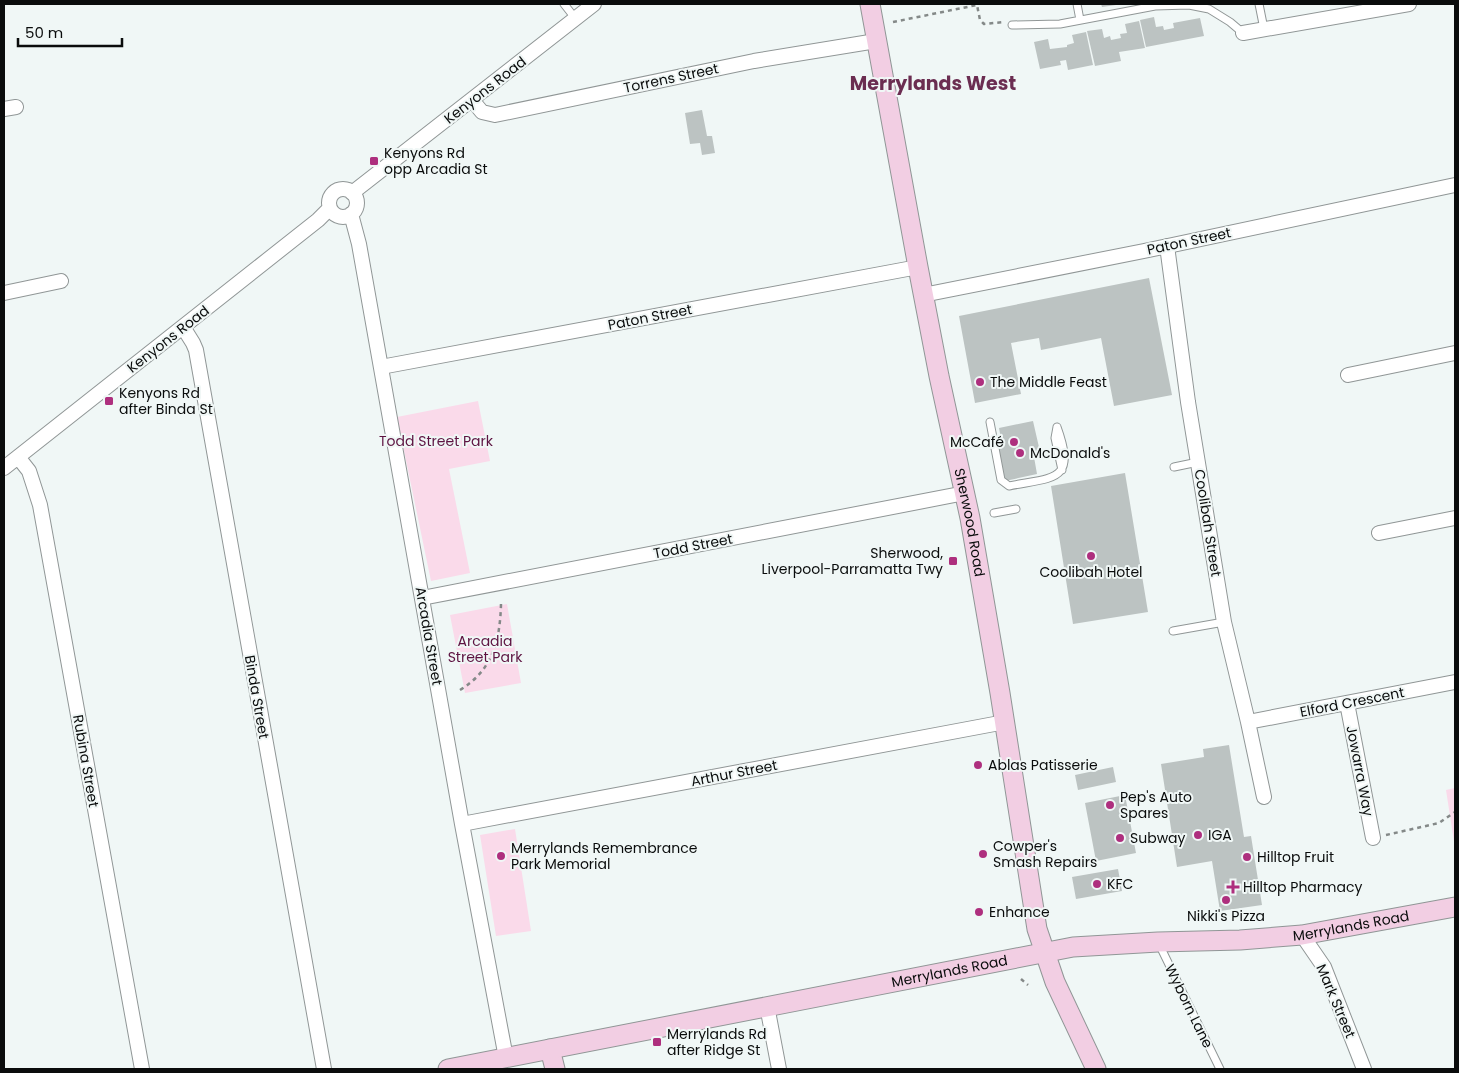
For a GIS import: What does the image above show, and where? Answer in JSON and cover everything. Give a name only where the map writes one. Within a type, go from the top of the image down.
[{"type":"main road","name":"Sherwood Road","points":[[870,4],[923,295],[965,493],[1005,722],[1037,929],[1055,982],[1096,1069]]},
{"type":"main road","name":"Merrylands Road","points":[[448,1069],[1073,947],[1302,936],[1455,907]]},
{"type":"main road","points":[[550,1050],[555,1069]]},
{"type":"street","name":"Kenyons Road","points":[[352,193],[594,4]]},
{"type":"street","points":[[1243,33],[1409,4]]},
{"type":"street","name":"Torrens Street","points":[[472,100],[482,112],[495,115],[754,61],[876,41]]},
{"type":"street","name":"Paton Street","points":[[923,295],[1455,185]]},
{"type":"street","points":[[344,189],[356,197],[357,204],[354,211],[346,217],[339,216],[332,212],[330,208],[330,199],[336,192],[344,189]]},
{"type":"street","name":"Kenyons Road","points":[[4,468],[318,220],[330,208]]},
{"type":"street","name":"Arcadia Street","points":[[351,214],[359,244],[462,824],[506,1058]]},
{"type":"street","name":"Coolibah Street","points":[[1167,246],[1188,402],[1224,622],[1264,797]]},
{"type":"street","name":"Paton Street","points":[[381,367],[918,267]]},
{"type":"street","points":[[4,294],[61,281]]},
{"type":"street","name":"Binda Street","points":[[183,327],[194,343],[196,350],[324,1069]]},
{"type":"street","points":[[1348,375],[1455,353]]},
{"type":"street","name":"Rubina Street","points":[[18,457],[29,471],[40,505],[142,1069]]},
{"type":"street","name":"Todd Street","points":[[422,598],[965,493]]},
{"type":"street","points":[[1378,534],[1455,518]]},
{"type":"street","name":"Elford Crescent","points":[[1248,722],[1455,682]]},
{"type":"street","name":"Jowarra Way","points":[[1347,703],[1373,838]]},
{"type":"street","name":"Arthur Street","points":[[462,824],[1005,722]]},
{"type":"street","name":"Mark Street","points":[[1302,936],[1324,967],[1364,1069]]},
{"type":"street","points":[[767,1006],[779,1069]]},
{"type":"lane","points":[[564,4],[575,18]]},
{"type":"lane","points":[[1077,4],[1080,20]]},
{"type":"lane","points":[[1012,25],[1060,24],[1155,6],[1189,4],[1209,9],[1243,33]]},
{"type":"lane","points":[[1258,4],[1264,29]]},
{"type":"lane","points":[[990,422],[1001,480],[1009,486],[1054,477],[1062,470],[1065,461],[1057,427]]},
{"type":"lane","points":[[1174,467],[1198,462]]},
{"type":"lane","points":[[994,513],[1016,509]]},
{"type":"lane","points":[[1173,631],[1224,622]]},
{"type":"lane","name":"Wyborn Lane","points":[[1158,942],[1220,1069]]},
{"type":"path","points":[[893,22],[977,5],[980,20],[984,24],[1004,22],[1012,25]]},
{"type":"path","points":[[460,690],[480,674],[490,660],[499,631],[502,604]]},
{"type":"path","points":[[1373,838],[1439,822],[1455,812]]},
{"type":"path","points":[[1021,979],[1028,985]]},
{"type":"green space","name":"Todd Street Park","points":[[478,401],[490,461],[449,469],[470,573],[431,581],[397,417]]},
{"type":"green space","name":"Arcadia Street Park","points":[[507,604],[521,683],[465,693],[450,615]]},
{"type":"green space","points":[[1455,788],[1455,848],[1446,790]]},
{"type":"green space","points":[[515,829],[531,931],[496,936],[480,835]]},
{"type":"building","points":[[1101,4],[1116,4],[1116,5],[1102,7]]},
{"type":"building","points":[[1154,17],[1156,27],[1163,26],[1164,30],[1174,28],[1173,23],[1200,18],[1204,36],[1146,47],[1140,20]]},
{"type":"building","points":[[1139,21],[1145,48],[1119,52],[1121,61],[1095,66],[1087,31],[1102,29],[1104,38],[1110,36],[1111,40],[1121,38],[1120,34],[1127,33],[1125,24]]},
{"type":"building","points":[[1086,32],[1093,65],[1068,70],[1066,60],[1060,61],[1061,65],[1040,69],[1034,42],[1048,39],[1050,49],[1067,47],[1067,45],[1074,43],[1072,35]]},
{"type":"building","points":[[702,110],[707,136],[712,136],[715,153],[702,155],[700,143],[690,144],[685,113]]},
{"type":"building","points":[[1149,278],[1172,395],[1114,406],[1101,338],[1041,350],[1039,338],[1011,343],[1021,394],[975,403],[959,316]]},
{"type":"building","name":"McDonald's","points":[[1033,421],[1041,456],[1034,457],[1037,474],[1005,481],[1000,458],[995,459],[993,452],[999,451],[996,439],[1001,439],[999,428]]},
{"type":"building","points":[[1125,473],[1148,612],[1073,624],[1051,486]]},
{"type":"building","points":[[1229,745],[1244,837],[1251,836],[1262,905],[1220,911],[1212,861],[1177,867],[1161,764],[1204,757],[1203,749]]},
{"type":"building","points":[[1113,767],[1116,782],[1078,790],[1075,775]]},
{"type":"building","points":[[1125,795],[1136,853],[1096,861],[1085,803]]},
{"type":"building","name":"KFC","points":[[1118,869],[1122,891],[1076,899],[1072,877]]},
{"type":"place","name":"Kenyons Rd opp Arcadia St","points":[[374,161]]},
{"type":"place","name":"The Middle Feast","points":[[980,382]]},
{"type":"place","name":"Kenyons Rd after Binda St","points":[[109,401]]},
{"type":"place","name":"McCafé","points":[[1014,442]]},
{"type":"place","name":"McDonald's","points":[[1020,453]]},
{"type":"place","name":"Coolibah Hotel","points":[[1091,556]]},
{"type":"place","name":"Sherwood, Liverpool-Parramatta Twy","points":[[953,561]]},
{"type":"place","name":"Ablas Patisserie","points":[[978,765]]},
{"type":"place","name":"Pep's Auto Spares","points":[[1110,805]]},
{"type":"place","name":"IGA","points":[[1198,835]]},
{"type":"place","name":"Subway","points":[[1120,838]]},
{"type":"place","name":"Cowper's Smash Repairs","points":[[983,854]]},
{"type":"place","name":"Merrylands Remembrance Park Memorial","points":[[501,856]]},
{"type":"place","name":"Hilltop Fruit","points":[[1247,857]]},
{"type":"place","name":"KFC","points":[[1097,884]]},
{"type":"place","name":"Hilltop Pharmacy","points":[[1233,887]]},
{"type":"place","name":"Nikki's Pizza","points":[[1226,900]]},
{"type":"place","name":"Enhance","points":[[979,912]]},
{"type":"place","name":"Merrylands Rd after Ridge St","points":[[657,1042]]},
{"type":"district","name":"Merrylands West","points":[[933,83]]}]
